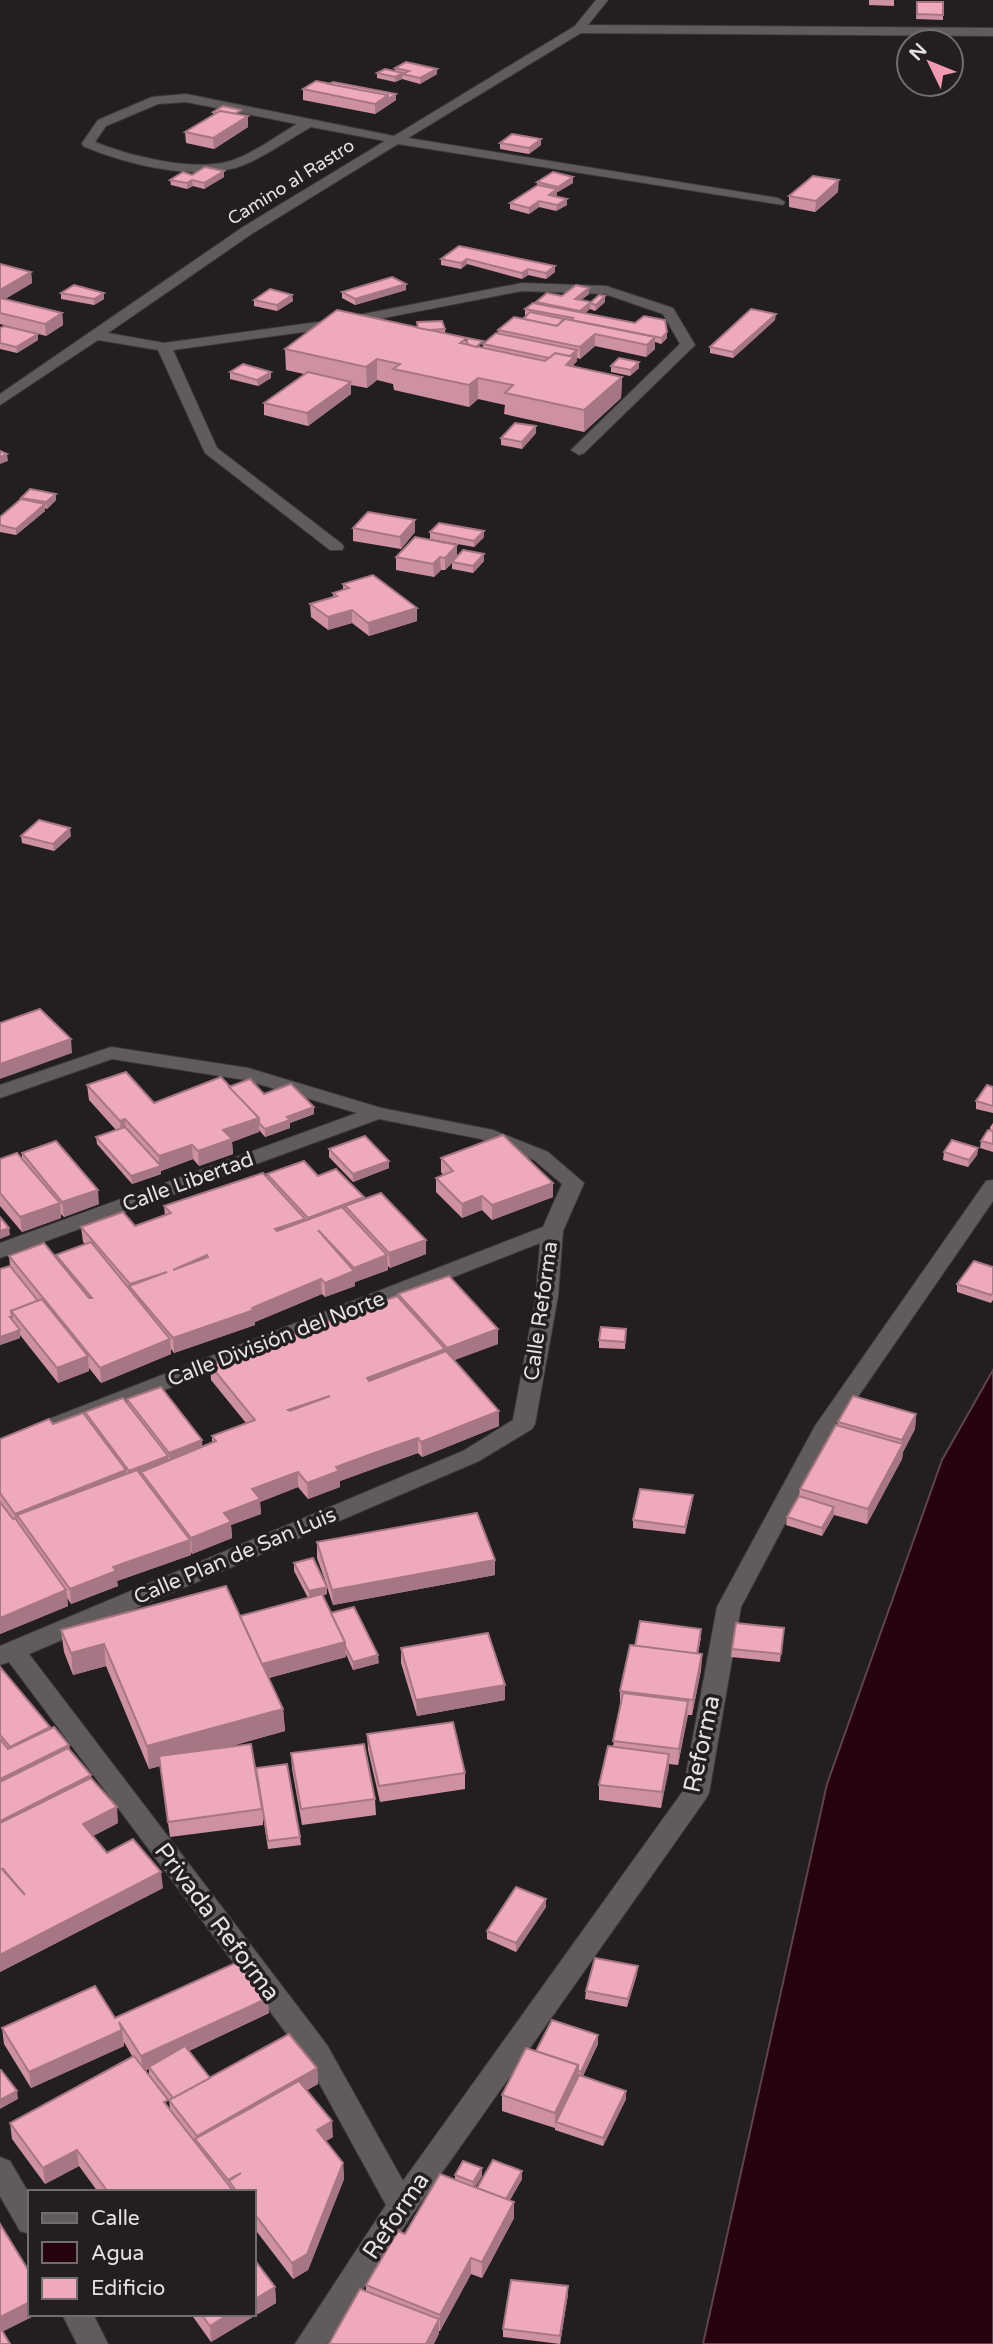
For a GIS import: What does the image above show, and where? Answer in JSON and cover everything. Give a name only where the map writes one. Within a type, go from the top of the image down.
[{"type":"street","name":"Camino al Rastro","points":[[0,401],[248,230],[579,29],[602,0]]},
{"type":"street","points":[[579,29],[993,32]]},
{"type":"street","points":[[312,121],[234,164],[203,169],[118,156],[88,142],[102,123],[156,100],[186,98],[312,121],[397,139],[778,202]]},
{"type":"street","points":[[96,335],[164,347],[333,324],[522,287],[606,290],[668,311],[688,345],[579,450]]},
{"type":"street","points":[[164,347],[210,450],[336,547]]},
{"type":"street","points":[[0,1092],[111,1053],[248,1074],[377,1113]]},
{"type":"street","name":"Calle Reforma","points":[[377,1113],[486,1134],[541,1156],[573,1183],[552,1231],[547,1296],[524,1424],[471,1456]]},
{"type":"street","name":"Calle Libertad","points":[[0,1251],[377,1113]]},
{"type":"street","name":"Reforma","points":[[310,2344],[402,2206],[696,1793],[729,1607],[823,1431],[993,1186]]},
{"type":"street","name":"Calle División del Norte","points":[[38,1431],[552,1231]]},
{"type":"street","name":"Calle Plan de San Luis","points":[[6,1653],[471,1456]]},
{"type":"street","name":"Privada Reforma","points":[[6,1653],[317,2053],[402,2206]]},
{"type":"street","points":[[4,2184],[28,2219]]},
{"type":"street","points":[[78,2316],[93,2344]]},
{"type":"water","points":[[993,1370],[993,2344],[703,2344],[827,1784],[942,1460]]},
{"type":"building","points":[[917,2],[943,2],[943,15],[917,14]]},
{"type":"building","points":[[406,62],[437,69],[420,78],[402,74],[409,71],[395,68]]},
{"type":"building","points":[[385,69],[403,73],[395,77],[377,73]]},
{"type":"building","points":[[316,81],[388,95],[375,104],[303,89]]},
{"type":"building","points":[[333,82],[396,94],[388,99],[388,95],[329,84]]},
{"type":"building","points":[[223,106],[241,110],[235,114],[213,112]]},
{"type":"building","points":[[220,111],[248,116],[213,138],[185,132]]},
{"type":"building","points":[[512,134],[541,139],[529,148],[500,143]]},
{"type":"building","points":[[205,167],[224,171],[204,183],[170,180],[183,172],[192,175]]},
{"type":"building","points":[[553,172],[573,177],[558,187],[537,182]]},
{"type":"building","points":[[813,176],[839,180],[816,201],[789,196]]},
{"type":"building","points":[[538,185],[557,189],[549,195],[567,199],[557,205],[539,201],[529,208],[510,203]]},
{"type":"building","points":[[459,246],[555,266],[546,273],[528,269],[522,273],[467,259],[461,263],[441,259]]},
{"type":"building","points":[[0,264],[31,272],[0,290]]},
{"type":"building","points":[[392,277],[406,284],[355,299],[342,292]]},
{"type":"building","points":[[74,285],[104,293],[94,299],[61,293]]},
{"type":"building","points":[[576,285],[589,288],[575,299],[591,302],[580,311],[536,302],[547,293],[562,296]]},
{"type":"building","points":[[270,289],[292,295],[277,305],[254,300]]},
{"type":"building","points":[[599,295],[605,296],[596,305],[590,303]]},
{"type":"building","points":[[0,298],[62,313],[45,324],[0,313]]},
{"type":"building","points":[[533,303],[635,323],[644,316],[665,320],[667,332],[662,338],[525,309]]},
{"type":"building","points":[[751,309],[776,314],[733,352],[710,347]]},
{"type":"building","points":[[337,310],[467,338],[460,343],[545,361],[555,353],[574,357],[566,365],[622,377],[584,410],[505,393],[513,385],[478,378],[469,385],[393,369],[400,364],[377,359],[366,367],[285,349]]},
{"type":"building","points":[[530,312],[564,319],[557,326],[523,319]]},
{"type":"building","points":[[514,317],[557,326],[565,319],[655,337],[647,345],[595,334],[580,347],[498,330]]},
{"type":"building","points":[[442,321],[445,329],[418,328],[417,322]]},
{"type":"building","points":[[4,326],[38,334],[16,347],[0,343],[0,328]]},
{"type":"building","points":[[496,333],[577,350],[570,356],[555,353],[549,358],[483,344]]},
{"type":"building","points":[[467,338],[483,341],[476,347],[467,344]]},
{"type":"building","points":[[619,358],[639,362],[631,370],[611,366]]},
{"type":"building","points":[[243,364],[271,372],[257,380],[230,372]]},
{"type":"building","points":[[308,372],[351,382],[307,413],[264,403]]},
{"type":"building","points":[[515,423],[536,426],[522,442],[501,438]]},
{"type":"building","points":[[30,489],[56,494],[46,502],[21,498]]},
{"type":"building","points":[[21,499],[45,504],[16,529],[0,525],[0,517]]},
{"type":"building","points":[[368,512],[415,520],[400,537],[353,528]]},
{"type":"building","points":[[439,523],[484,531],[474,541],[430,532]]},
{"type":"building","points":[[415,537],[457,545],[445,558],[440,557],[433,564],[396,557]]},
{"type":"building","points":[[463,550],[484,554],[473,566],[452,562]]},
{"type":"building","points":[[373,575],[417,608],[368,623],[352,610],[328,617],[310,604],[337,596],[333,593],[349,588],[343,584]]},
{"type":"building","points":[[39,820],[70,828],[53,844],[21,836]]},
{"type":"building","points":[[40,1009],[71,1039],[0,1064],[0,1023]]},
{"type":"building","points":[[126,1072],[154,1103],[221,1077],[259,1118],[223,1130],[232,1139],[198,1151],[192,1145],[159,1156],[125,1119],[120,1121],[87,1085]]},
{"type":"building","points":[[250,1079],[264,1094],[291,1084],[314,1107],[265,1129],[259,1123],[259,1118],[229,1087]]},
{"type":"building","points":[[987,1085],[993,1087],[993,1106],[976,1101]]},
{"type":"building","points":[[125,1127],[161,1166],[131,1176],[96,1137]]},
{"type":"building","points":[[988,1130],[993,1131],[993,1144],[981,1141]]},
{"type":"building","points":[[503,1135],[553,1183],[492,1205],[482,1196],[462,1204],[436,1178],[453,1171],[441,1158]]},
{"type":"building","points":[[365,1136],[389,1161],[353,1174],[329,1149]]},
{"type":"building","points":[[952,1140],[978,1148],[969,1160],[944,1152]]},
{"type":"building","points":[[56,1141],[98,1190],[62,1202],[22,1153]]},
{"type":"building","points":[[17,1153],[60,1203],[20,1217],[0,1193],[0,1159]]},
{"type":"building","points":[[304,1161],[318,1176],[336,1169],[364,1197],[308,1218],[267,1174]]},
{"type":"building","points":[[263,1173],[305,1219],[275,1229],[277,1231],[342,1207],[387,1255],[354,1268],[318,1230],[354,1271],[325,1283],[321,1279],[252,1308],[254,1310],[173,1338],[129,1286],[167,1272],[130,1284],[81,1227],[123,1212],[135,1226],[171,1213],[164,1206]],"holes":[[[207,1255],[208,1257],[173,1270]]]},
{"type":"building","points":[[381,1193],[426,1240],[389,1253],[345,1206]]},
{"type":"building","points":[[0,1217],[9,1228],[0,1231]]},
{"type":"building","points":[[91,1242],[170,1339],[100,1368],[9,1256],[44,1243],[89,1298],[92,1298],[56,1255]]},
{"type":"building","points":[[974,1261],[993,1267],[991,1295],[957,1284]]},
{"type":"building","points":[[10,1266],[38,1301],[11,1311],[10,1317],[20,1330],[0,1337],[0,1269]]},
{"type":"building","points":[[449,1276],[498,1329],[447,1348],[398,1294]]},
{"type":"building","points":[[397,1296],[445,1349],[367,1378],[369,1381],[446,1351],[499,1411],[421,1442],[418,1438],[336,1467],[339,1471],[307,1483],[298,1472],[252,1489],[260,1499],[224,1513],[231,1522],[191,1538],[141,1472],[216,1441],[212,1436],[255,1420],[210,1365]],"holes":[[[330,1396],[290,1411],[288,1410]]]},
{"type":"building","points":[[42,1299],[88,1356],[57,1368],[11,1311]]},
{"type":"building","points":[[601,1327],[626,1329],[625,1342],[599,1340]]},
{"type":"building","points":[[161,1387],[202,1440],[169,1453],[127,1399]]},
{"type":"building","points":[[853,1396],[916,1414],[902,1440],[838,1422]]},
{"type":"building","points":[[123,1398],[168,1456],[129,1471],[85,1412]]},
{"type":"building","points":[[83,1413],[126,1470],[15,1514],[0,1493],[0,1439],[49,1419],[53,1424]]},
{"type":"building","points":[[836,1425],[903,1444],[868,1509],[800,1489]]},
{"type":"building","points":[[137,1470],[190,1540],[113,1567],[116,1571],[70,1589],[17,1515]]},
{"type":"building","points":[[640,1489],[693,1495],[685,1527],[633,1520]]},
{"type":"building","points":[[799,1496],[834,1507],[822,1528],[787,1517]]},
{"type":"building","points":[[0,1502],[13,1519],[15,1518],[66,1590],[0,1618]]},
{"type":"building","points":[[477,1513],[495,1560],[332,1590],[317,1542]]},
{"type":"building","points":[[313,1558],[327,1587],[309,1591],[294,1563]]},
{"type":"building","points":[[226,1586],[283,1709],[147,1746],[104,1644],[71,1653],[61,1630]]},
{"type":"building","points":[[322,1594],[345,1642],[262,1664],[240,1616]]},
{"type":"building","points":[[354,1607],[378,1655],[353,1662],[331,1613]]},
{"type":"building","points":[[640,1621],[701,1629],[697,1654],[635,1646]]},
{"type":"building","points":[[736,1623],[784,1628],[781,1654],[732,1649]]},
{"type":"building","points":[[488,1633],[505,1685],[416,1700],[401,1648]]},
{"type":"building","points":[[630,1645],[702,1654],[693,1700],[620,1691]]},
{"type":"building","points":[[0,1667],[50,1727],[10,1747],[0,1735]]},
{"type":"building","points":[[623,1693],[688,1701],[679,1749],[613,1741]]},
{"type":"building","points":[[453,1722],[465,1773],[379,1786],[367,1734]]},
{"type":"building","points":[[54,1727],[69,1745],[0,1779],[0,1739],[8,1749]]},
{"type":"building","points":[[251,1744],[262,1809],[168,1822],[159,1756]]},
{"type":"building","points":[[364,1744],[375,1799],[301,1809],[291,1753]]},
{"type":"building","points":[[608,1746],[669,1754],[662,1792],[599,1785]]},
{"type":"building","points":[[68,1748],[91,1775],[0,1821],[0,1782]]},
{"type":"building","points":[[287,1764],[300,1837],[268,1841],[256,1768]]},
{"type":"building","points":[[91,1778],[117,1807],[83,1824],[107,1853],[133,1839],[161,1872],[0,1955],[0,1823]]},
{"type":"building","points":[[516,1887],[546,1899],[516,1943],[487,1931]]},
{"type":"building","points":[[595,1958],[638,1966],[628,1999],[586,1991]]},
{"type":"building","points":[[242,1960],[268,1998],[141,2056],[119,2022],[122,2030],[29,2072],[2,2028],[95,1986],[115,2018]]},
{"type":"building","points":[[552,2020],[598,2035],[581,2072],[578,2071],[578,2065],[536,2051]]},
{"type":"building","points":[[289,2034],[317,2068],[197,2136],[169,2100]]},
{"type":"building","points":[[185,2046],[210,2078],[173,2098],[149,2067]]},
{"type":"building","points":[[526,2048],[578,2065],[555,2113],[502,2095]]},
{"type":"building","points":[[134,2056],[168,2100],[164,2102],[232,2190],[107,2190],[77,2150],[43,2168],[10,2123]]},
{"type":"building","points":[[0,2070],[17,2091],[0,2100]]},
{"type":"building","points":[[579,2075],[626,2091],[603,2138],[556,2122]]},
{"type":"building","points":[[299,2081],[332,2121],[317,2130],[343,2163],[307,2254],[292,2263],[256,2216],[256,2190],[236,2190],[229,2181],[241,2173],[228,2180],[195,2139]]},
{"type":"building","points":[[493,2160],[522,2171],[506,2199],[477,2188]]},
{"type":"building","points":[[463,2161],[482,2168],[473,2182],[455,2175]]},
{"type":"building","points":[[440,2174],[514,2202],[482,2262],[471,2258],[440,2315],[366,2285],[398,2231],[405,2234]]},
{"type":"building","points":[[0,2224],[28,2270],[28,2303],[0,2317]]},
{"type":"building","points":[[256,2262],[275,2287],[256,2299]]},
{"type":"building","points":[[511,2280],[568,2286],[560,2336],[503,2329]]},
{"type":"building","points":[[360,2289],[439,2319],[426,2344],[329,2344]]},
{"type":"building","points":[[202,2316],[226,2316],[210,2326]]},
{"type":"building","points":[[0,2327],[10,2344],[0,2344]]}]
